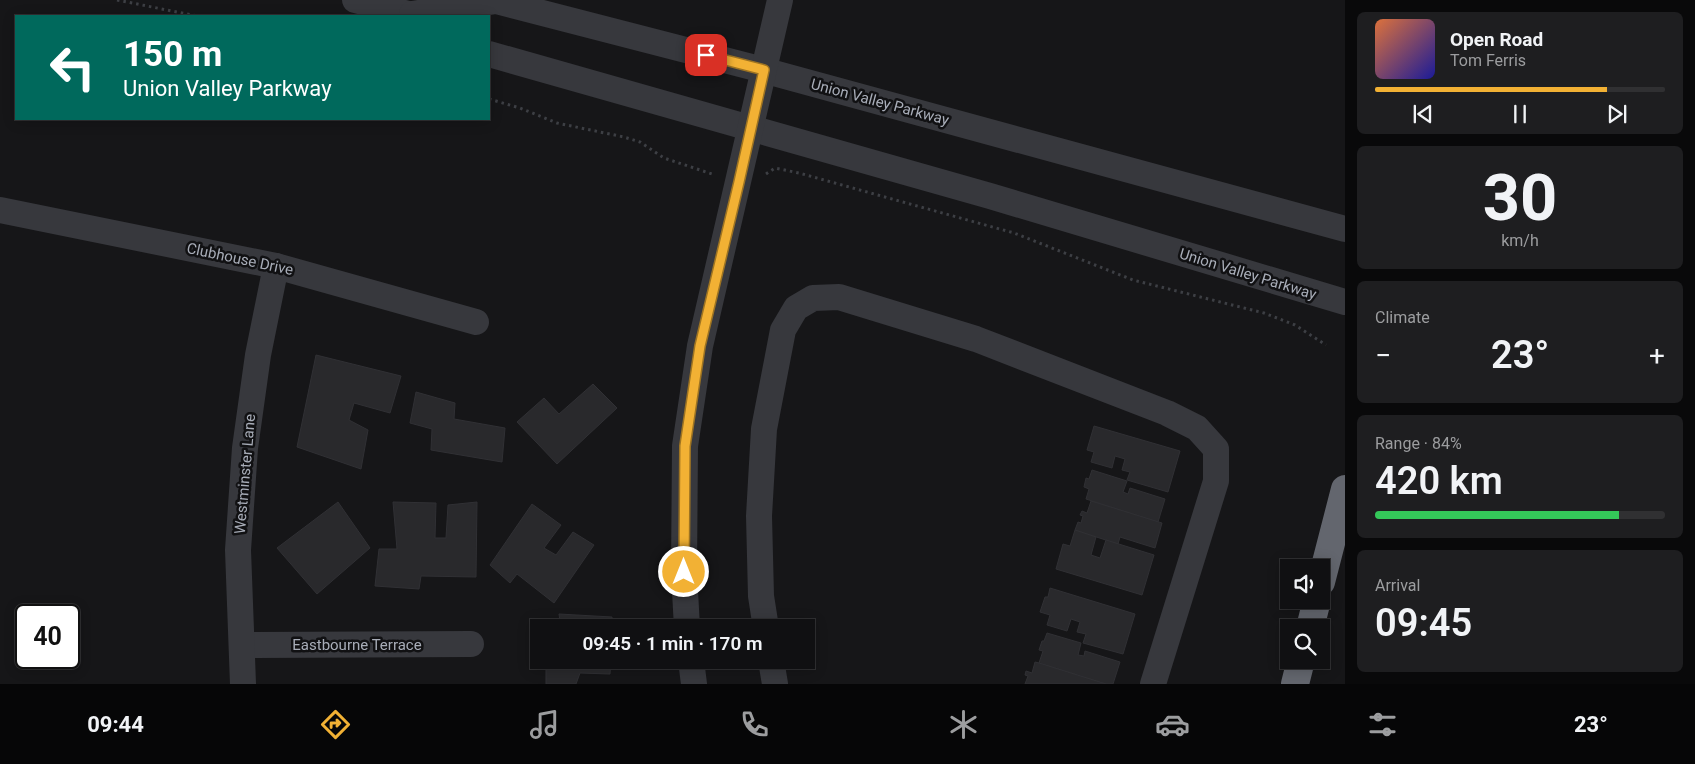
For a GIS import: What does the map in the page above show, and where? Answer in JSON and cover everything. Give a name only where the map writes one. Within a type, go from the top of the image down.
[{"type":"highway","points":[[1327,559],[1345,489]]},
{"type":"highway","points":[[1295,684],[1299,669]]},
{"type":"street","name":"Union Valley Parkway","points":[[355,0],[414,15],[496,1],[764,70],[1345,229]]},
{"type":"street","points":[[687,619],[684,572],[685,446],[700,346],[780,0]]},
{"type":"street","name":"Union Valley Parkway","points":[[490,54],[990,196],[1345,302]]},
{"type":"street","name":"Clubhouse Drive","points":[[0,210],[276,266],[476,322]]},
{"type":"street","name":"Westminster Lane","points":[[243,684],[238,550],[245,448],[258,355],[276,266]]},
{"type":"street","points":[[765,619],[761,596],[759,516],[764,429],[783,330],[796,308],[813,298],[839,297],[976,339],[1167,413],[1197,428],[1216,449],[1216,481],[1153,684]]},
{"type":"street","name":"Eastbourne Terrace","points":[[243,645],[471,644]]},
{"type":"street","points":[[692,669],[694,684]]},
{"type":"street","points":[[772,669],[775,684]]},
{"type":"path","points":[[117,0],[192,15]]},
{"type":"path","points":[[490,99],[557,122],[640,142],[664,158],[739,182],[756,179],[774,168],[799,173],[1014,233],[1133,280],[1264,313],[1296,325],[1326,345]]},
{"type":"building","points":[[316,355],[401,376],[390,413],[354,403],[349,420],[368,430],[361,469],[297,447]]},
{"type":"building","points":[[593,384],[617,408],[557,464],[517,422],[544,398],[559,414]]},
{"type":"building","points":[[416,392],[455,403],[454,419],[505,428],[502,462],[431,450],[432,429],[410,423]]},
{"type":"building","points":[[1094,426],[1180,451],[1168,492],[1127,480],[1130,472],[1122,470],[1125,459],[1115,456],[1112,468],[1091,462],[1094,452],[1087,450]]},
{"type":"building","points":[[1092,470],[1127,481],[1123,492],[1128,494],[1130,488],[1165,499],[1158,522],[1086,499],[1089,489],[1084,487],[1086,478],[1089,479]]},
{"type":"building","points":[[1091,501],[1162,523],[1155,548],[1120,537],[1118,544],[1075,530],[1078,522],[1081,523],[1083,516],[1080,515],[1082,511],[1087,513]]},
{"type":"building","points":[[338,502],[370,548],[317,594],[277,548]]},
{"type":"building","points":[[393,502],[436,503],[435,538],[446,538],[448,505],[477,502],[476,577],[421,576],[419,589],[375,586],[379,549],[397,549]]},
{"type":"building","points":[[532,504],[561,525],[544,548],[556,555],[573,532],[594,545],[554,603],[517,574],[510,583],[490,565]]},
{"type":"building","points":[[1075,530],[1096,537],[1091,555],[1100,558],[1106,540],[1154,555],[1142,595],[1056,569],[1063,544],[1070,546]]},
{"type":"building","points":[[1050,588],[1135,614],[1123,654],[1083,643],[1086,634],[1077,632],[1080,622],[1071,619],[1067,631],[1047,625],[1050,615],[1040,612],[1045,597],[1048,597]]},
{"type":"building","points":[[559,614],[612,617],[612,619],[560,619]]},
{"type":"building","points":[[1047,633],[1081,643],[1078,655],[1084,656],[1085,651],[1120,662],[1113,684],[1106,684],[1039,663],[1043,651],[1039,650]]},
{"type":"building","points":[[1035,662],[1106,684],[1025,684],[1028,676],[1025,675],[1026,671],[1032,673]]},
{"type":"building","points":[[546,669],[610,669],[610,674],[580,673],[576,684],[546,684]]},
{"type":"route","points":[[684,572],[685,446],[700,346],[764,70],[706,55]]}]
